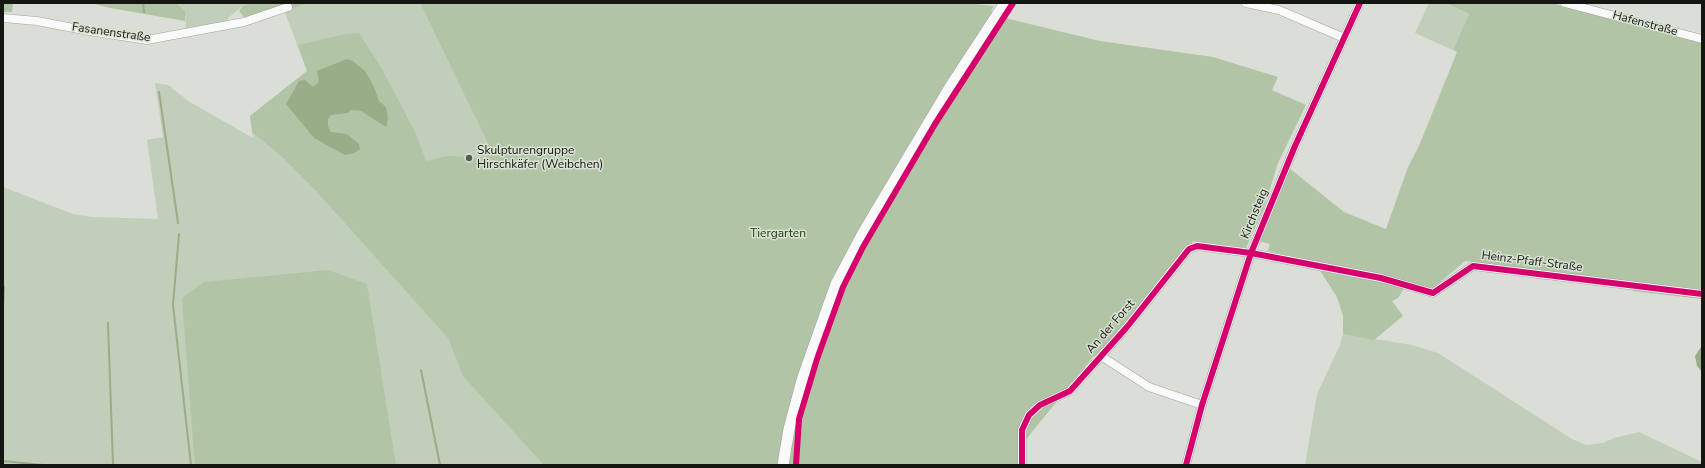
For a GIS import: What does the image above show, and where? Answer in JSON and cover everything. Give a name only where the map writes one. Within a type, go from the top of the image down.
[{"type":"main road","points":[[783,465],[789,429],[803,377],[828,303],[842,269],[950,87],[1005,3]]},
{"type":"street","points":[[1246,3],[1279,10],[1344,38]]},
{"type":"street","name":"Kirchsteig","points":[[1186,465],[1202,405],[1251,252],[1295,146],[1360,3]]},
{"type":"street","name":"Hafenstraße","points":[[1565,3],[1702,39]]},
{"type":"street","name":"Fasanenstraße","points":[[3,18],[37,21],[147,40],[244,22],[288,7]]},
{"type":"street","name":"An der Forst","points":[[1022,465],[1022,430],[1029,415],[1040,405],[1070,391],[1127,327],[1189,249],[1197,246],[1251,252]]},
{"type":"street","name":"Heinz-Pfaff-Straße","points":[[1251,252],[1381,278],[1433,293],[1473,266],[1702,294]]},
{"type":"street","name":"An der Forst","points":[[1101,356],[1149,387],[1202,405]]},
{"type":"shaded area","points":[[176,3],[251,3],[243,6],[229,17],[226,23],[186,32],[185,11]]},
{"type":"shaded area","points":[[309,3],[420,3],[490,148],[489,151],[868,465],[3,465],[3,187],[73,214],[91,217],[158,219],[147,140],[163,137],[155,83],[168,85],[190,102],[253,138],[250,116],[307,71],[284,10]]},
{"type":"shaded area","points":[[1429,3],[1446,3],[1469,14],[1453,50],[1415,33]]},
{"type":"shaded area","points":[[347,59],[353,61],[365,71],[374,87],[379,101],[386,107],[388,118],[386,127],[361,111],[351,110],[348,113],[331,115],[328,119],[328,126],[331,132],[347,134],[359,144],[360,149],[354,153],[345,155],[314,138],[286,104],[299,81],[305,80],[313,87],[319,82],[317,71]]},
{"type":"shaded area","points":[[1343,334],[1412,345],[1438,353],[1572,439],[1586,445],[1603,443],[1614,438],[1639,432],[1702,462],[1702,465],[1305,465],[1317,394],[1340,345]]},
{"type":"shaded area","points":[[1701,347],[1702,372],[1697,366],[1695,356]]},
{"type":"green space","points":[[3,3],[13,3],[12,12],[3,12]]},
{"type":"green space","points":[[91,3],[176,3],[185,11],[185,21],[110,8]]},
{"type":"green space","points":[[251,3],[309,3],[248,22],[239,11],[243,6]]},
{"type":"green space","name":"Tiergarten","points":[[420,3],[963,3],[994,6],[991,11],[1009,19],[1100,41],[1213,57],[1278,77],[1272,90],[1306,105],[1278,163],[1264,208],[1246,248],[1193,241],[1112,342],[1092,358],[1019,448],[1020,465],[544,465],[463,376],[448,338],[318,193],[278,153],[252,132],[250,116],[307,71],[298,45],[341,35],[359,33],[382,69],[416,134],[426,161],[447,156],[486,158],[490,148]]},
{"type":"green space","points":[[1446,3],[1552,3],[1702,42],[1702,299],[1632,291],[1633,283],[1465,261],[1432,289],[1268,251],[1270,244],[1259,241],[1289,168],[1344,212],[1386,229],[1408,167],[1419,146],[1457,52],[1453,50],[1469,14]]},
{"type":"green space","points":[[1319,269],[1405,287],[1398,298],[1392,301],[1403,316],[1374,340],[1343,334],[1343,316],[1337,297]]},
{"type":"green space","points":[[328,270],[367,284],[396,465],[195,465],[182,298],[204,282]]},
{"type":"waterway","points":[[143,3],[144,12]]},
{"type":"waterway","points":[[159,92],[178,223]]},
{"type":"waterway","points":[[179,234],[173,305],[191,465]]},
{"type":"waterway","points":[[3,307],[4,287]]},
{"type":"waterway","points":[[108,323],[113,464]]},
{"type":"waterway","points":[[421,370],[440,465]]},
{"type":"waterway","points":[[3,461],[43,465]]},
{"type":"waterway","points":[[99,465],[144,465]]},
{"type":"cycle path","points":[[796,465],[799,419],[817,359],[843,287],[863,247],[935,124],[1013,3]]},
{"type":"cycle path","points":[[1186,465],[1202,405],[1251,253],[1295,146],[1360,3]]},
{"type":"cycle path","points":[[1022,465],[1022,430],[1029,415],[1040,405],[1070,391],[1127,327],[1189,249],[1197,246],[1251,253],[1381,278],[1433,293],[1473,266],[1702,294]]},
{"type":"place","name":"Skulpturengruppe Hirschkäfer (Weibchen)","points":[[469,158]]}]
